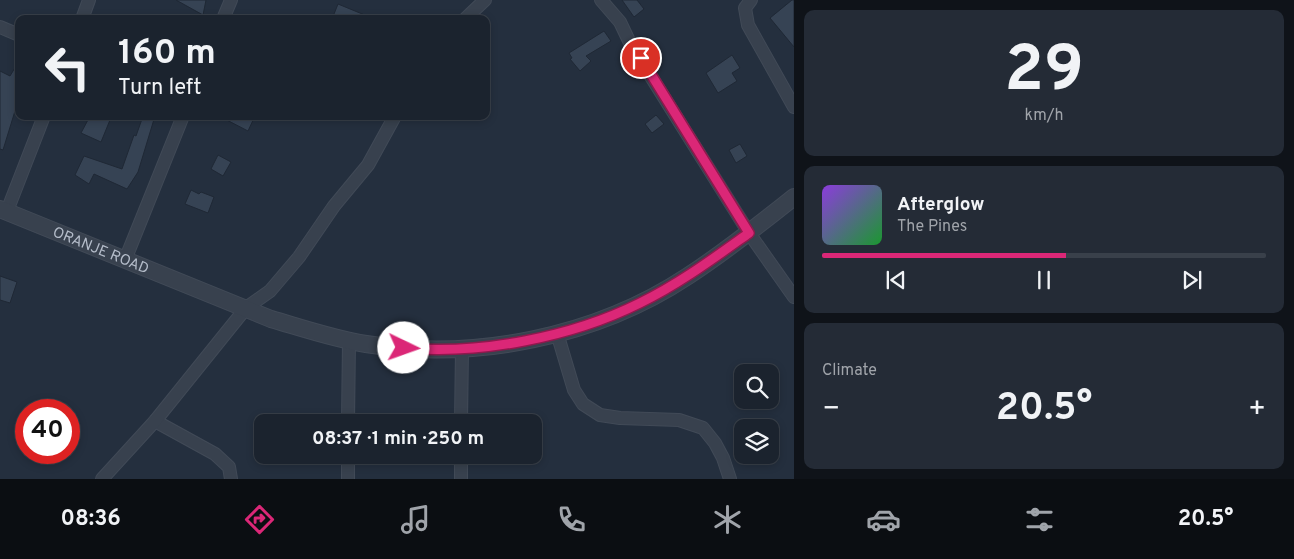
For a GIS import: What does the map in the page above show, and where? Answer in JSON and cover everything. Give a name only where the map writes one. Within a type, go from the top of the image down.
[{"type":"street","points":[[83,15],[89,0]]},
{"type":"street","points":[[225,15],[231,0]]},
{"type":"street","points":[[469,15],[485,0]]},
{"type":"street","points":[[601,0],[620,22],[630,42],[749,233],[794,297]]},
{"type":"street","points":[[751,0],[744,8],[748,25],[794,107]]},
{"type":"street","points":[[0,27],[15,33]]},
{"type":"street","points":[[3,210],[42,120]]},
{"type":"street","points":[[125,260],[182,120]]},
{"type":"street","points":[[102,479],[155,420],[246,308],[270,291],[299,257],[334,206],[368,165],[394,120]]},
{"type":"street","name":"ORANJE ROAD","points":[[3,210],[202,291],[302,328],[364,344],[419,349],[462,348],[530,340],[600,320],[640,304],[687,277],[794,198]]},
{"type":"street","points":[[557,332],[574,390],[583,404],[600,415],[620,418],[679,420],[703,428],[719,450],[730,479]]},
{"type":"street","points":[[348,414],[349,340]]},
{"type":"street","points":[[462,348],[462,414]]},
{"type":"street","points":[[155,420],[215,454],[229,467],[231,479]]},
{"type":"street","points":[[348,464],[348,479]]},
{"type":"street","points":[[461,464],[461,479]]},
{"type":"building","points":[[176,0],[206,0],[203,15]]},
{"type":"building","points":[[622,0],[637,0],[644,9],[634,17]]},
{"type":"building","points":[[794,0],[794,47],[770,18]]},
{"type":"building","points":[[338,4],[365,15],[334,15]]},
{"type":"building","points":[[604,31],[611,41],[586,56],[591,61],[580,71],[570,59],[572,58],[569,53]]},
{"type":"building","points":[[732,55],[740,68],[732,73],[737,81],[718,93],[706,73]]},
{"type":"building","points":[[15,68],[15,111],[3,150],[0,149],[0,71],[10,76]]},
{"type":"building","points":[[656,115],[664,124],[652,133],[645,124]]},
{"type":"building","points":[[88,120],[110,120],[101,142],[81,133]]},
{"type":"building","points":[[142,120],[154,120],[138,172],[127,189],[94,174],[89,184],[75,175],[84,156],[122,169],[134,135],[136,136]]},
{"type":"building","points":[[227,120],[253,120],[248,131]]},
{"type":"building","points":[[740,144],[747,156],[736,163],[729,150]]},
{"type":"building","points":[[218,155],[231,162],[223,176],[211,169]]},
{"type":"building","points":[[191,190],[214,197],[208,213],[185,204]]},
{"type":"building","points":[[0,276],[17,282],[10,303],[0,300]]},
{"type":"route","points":[[404,348],[451,349],[484,347],[530,340],[600,320],[640,304],[687,277],[749,233],[641,58]]}]
